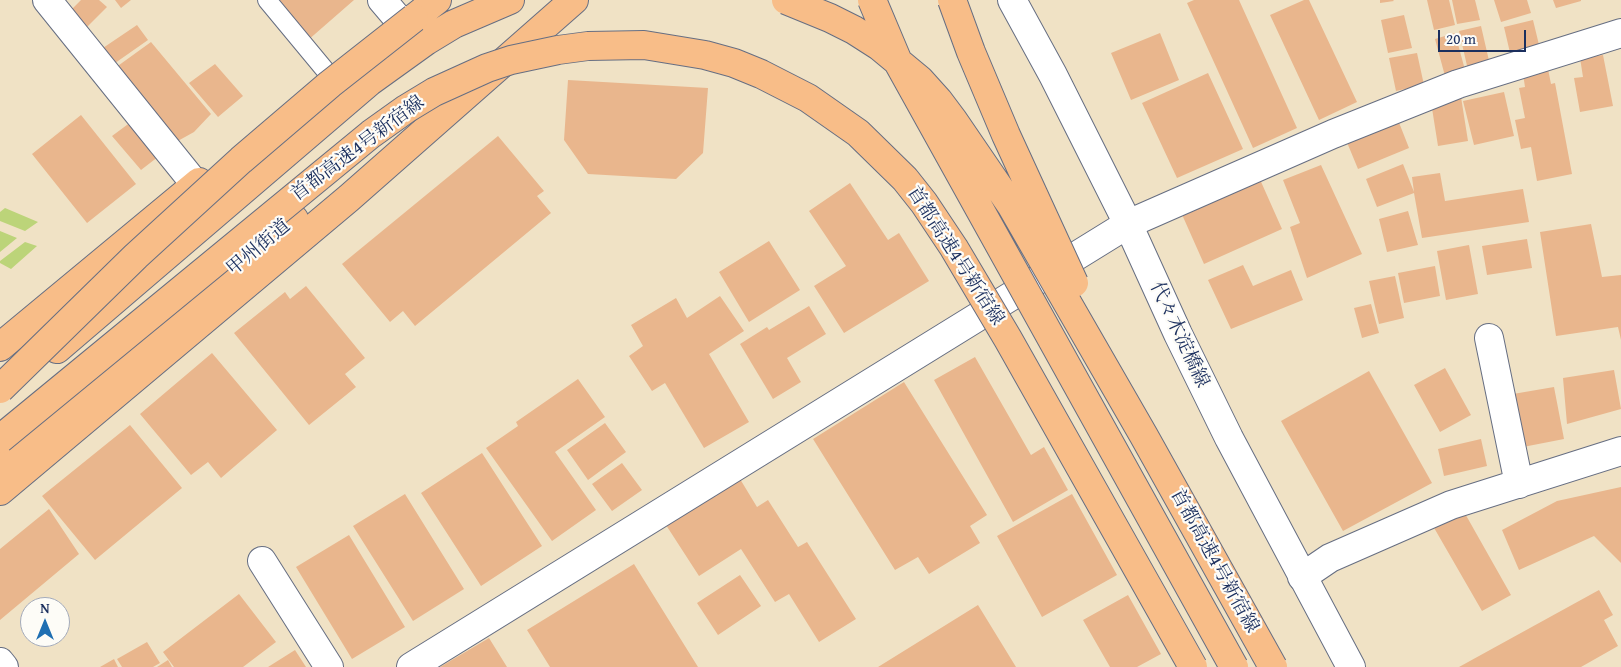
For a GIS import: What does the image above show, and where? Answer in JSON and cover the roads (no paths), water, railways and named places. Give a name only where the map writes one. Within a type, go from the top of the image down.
[{"type":"highway","points":[[0,346],[330,76],[390,10],[426,0]]},
{"type":"highway","points":[[0,389],[136,256],[240,160],[330,84],[437,0]]},
{"type":"highway","points":[[0,373],[297,125],[443,0]]},
{"type":"highway","name":"首都高速4号新宿線","points":[[0,396],[369,82],[426,41],[454,24],[510,0]]},
{"type":"highway","name":"甲州街道","points":[[0,464],[338,183],[569,0]]},
{"type":"highway","points":[[0,491],[349,198],[574,0]]},
{"type":"highway","name":"首都高速4号新宿線","points":[[786,0],[830,18],[879,46],[920,80],[938,100],[976,152],[1011,205],[1144,436],[1273,667]]},
{"type":"highway","points":[[872,0],[899,64],[1234,667]]},
{"type":"highway","points":[[952,0],[971,52],[1006,134],[1144,436]]},
{"type":"highway","name":"首都高速4号新宿線","points":[[0,439],[371,134],[434,92],[487,68],[527,56],[568,48],[644,45],[705,55],[734,63],[762,74],[808,98],[858,133],[905,179],[924,203],[954,248],[1008,339],[1193,667]]},
{"type":"street","points":[[47,0],[196,185]]},
{"type":"street","name":"代々木淀橋線","points":[[1012,0],[1128,224],[1195,369],[1302,577],[1352,667]]},
{"type":"street","points":[[412,667],[1128,224],[1332,134],[1458,84],[1621,33]]},
{"type":"street","points":[[1489,338],[1519,484]]},
{"type":"street","points":[[1302,577],[1330,558],[1442,509],[1621,451]]},
{"type":"street","points":[[262,560],[329,667]]},
{"type":"street","points":[[0,662],[4,667]]},
{"type":"lane","points":[[267,0],[330,76]]}]
